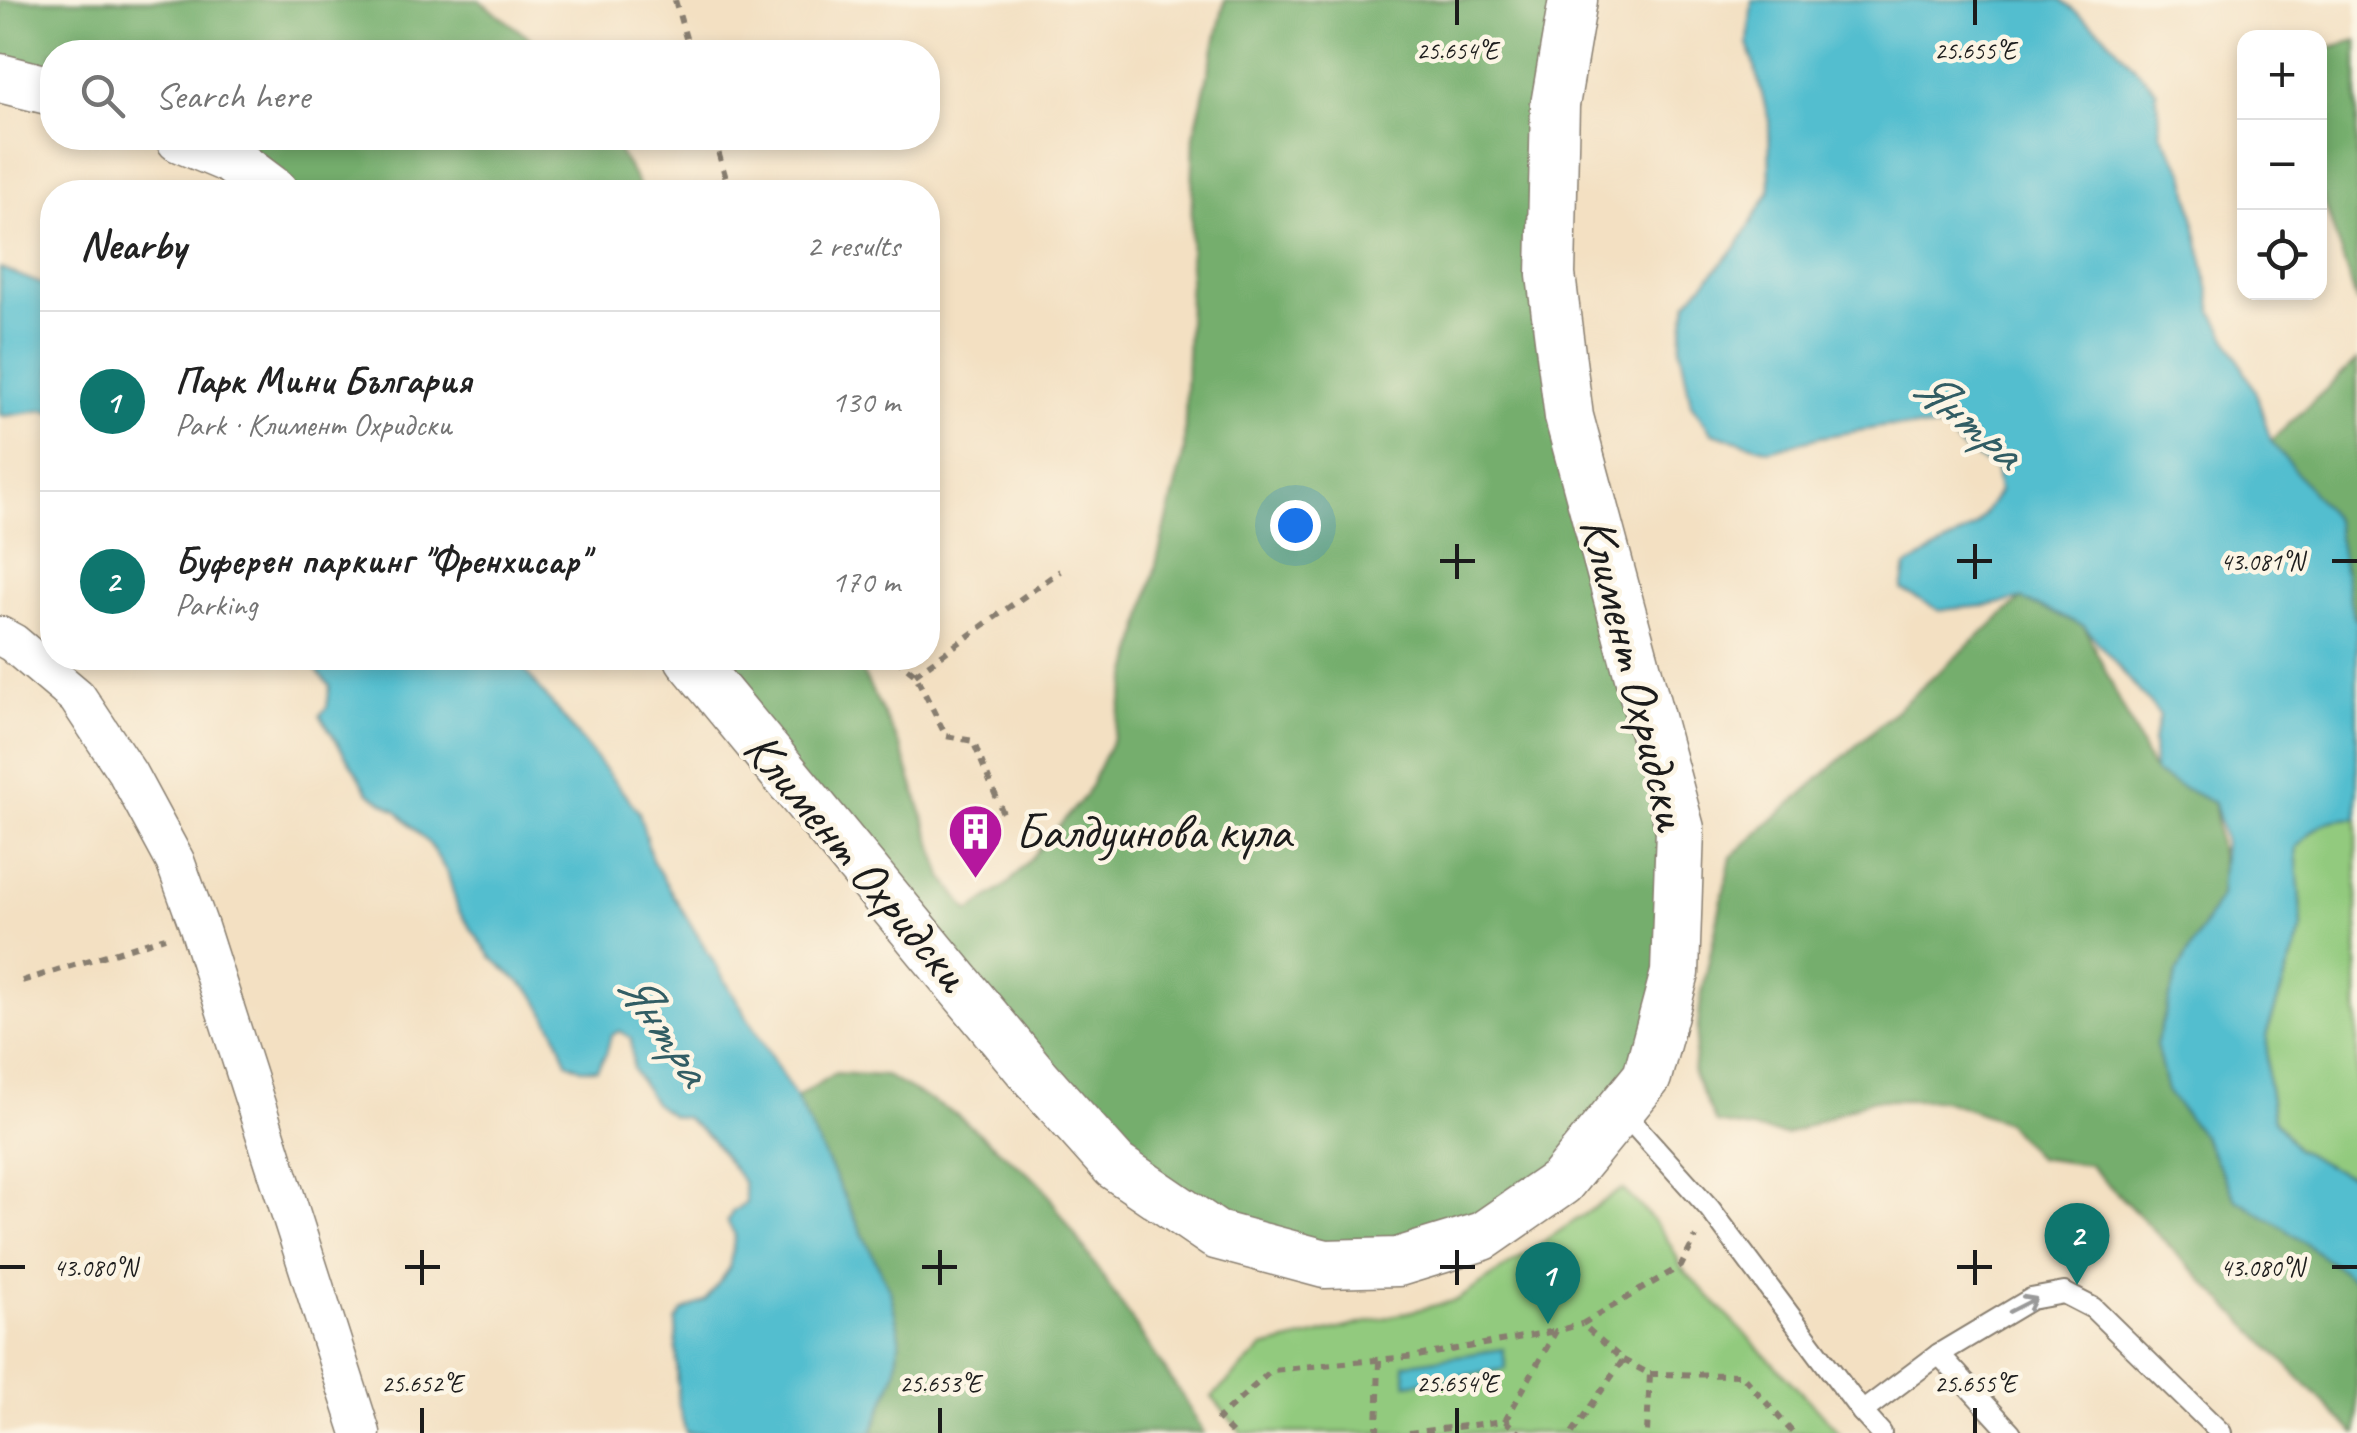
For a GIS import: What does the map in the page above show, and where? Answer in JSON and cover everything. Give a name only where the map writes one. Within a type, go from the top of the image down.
[{"type":"street","name":"Климент Охридски","points":[[698,670],[1031,1072],[1115,1166],[1216,1235],[1325,1264],[1398,1262],[1483,1236],[1561,1182],[1646,1077],[1675,974],[1680,829],[1570,417],[1560,346],[1551,275],[1555,105],[1572,0]]},
{"type":"street","points":[[0,78],[40,88]]},
{"type":"street","points":[[209,150],[230,159],[258,180]]},
{"type":"street","points":[[0,636],[40,666]]},
{"type":"street","points":[[44,670],[77,697],[128,774],[174,860],[361,1433]]},
{"type":"lane","points":[[1621,1110],[1710,1209],[1881,1433]]},
{"type":"lane","points":[[1862,1412],[1939,1354],[2031,1299],[2064,1292],[2093,1308],[2221,1433]]},
{"type":"lane","points":[[1939,1354],[2011,1433]]},
{"type":"path","points":[[675,0],[687,40]]},
{"type":"path","points":[[718,150],[726,180]]},
{"type":"path","points":[[940,657],[1060,571]]},
{"type":"path","points":[[910,670],[946,736],[974,740],[1006,818]]},
{"type":"path","points":[[916,674],[922,670]]},
{"type":"path","points":[[22,980],[199,927]]},
{"type":"path","points":[[1232,1433],[1218,1419],[1272,1370],[1417,1356],[1582,1324],[1681,1266],[1710,1209]]},
{"type":"path","points":[[1582,1324],[1623,1360],[1650,1374],[1742,1375],[1793,1433]]},
{"type":"path","points":[[1505,1421],[1556,1331]]},
{"type":"path","points":[[1377,1433],[1378,1360]]},
{"type":"path","points":[[1572,1433],[1623,1360]]},
{"type":"path","points":[[1647,1433],[1650,1374]]},
{"type":"path","points":[[1409,1433],[1505,1421],[1520,1433]]},
{"type":"green space","points":[[0,0],[479,0],[532,40],[40,40],[40,88],[0,78]]},
{"type":"green space","points":[[1225,0],[1573,0],[1551,275],[1680,829],[1647,1077],[1483,1236],[1325,1264],[1115,1166],[699,670],[861,670],[901,748],[943,877],[969,912],[1009,883],[1085,796],[1113,738],[1184,452],[1194,135]]},
{"type":"green space","points":[[2357,40],[2357,303],[2327,211],[2327,48]]},
{"type":"green space","points":[[201,150],[618,150],[636,180],[253,180]]},
{"type":"green space","points":[[2357,360],[2357,623],[2271,441]]},
{"type":"green space","points":[[2021,599],[2084,626],[2154,773],[2214,803],[2236,990],[2261,1105],[2357,1268],[2357,1433],[2089,1165],[2037,1158],[2006,1122],[1943,1100],[1870,1100],[1786,1135],[1716,1123],[1693,1073],[1701,998],[1731,857]]},
{"type":"green space","points":[[2357,818],[2357,1177],[2296,1149],[2274,1119],[2267,1077],[2267,1033],[2302,928],[2296,848],[2322,824]]},
{"type":"green space","points":[[835,1073],[886,1076],[957,1115],[1041,1184],[1204,1433],[872,1433],[896,1371],[900,1336],[890,1291],[796,1098]]},
{"type":"green space","points":[[1622,1189],[1656,1224],[1681,1267],[1840,1433],[1242,1433],[1212,1397],[1263,1348],[1457,1300]]},
{"type":"water","name":"Янтра","points":[[1752,0],[2060,0],[2102,32],[2156,90],[2161,133],[2185,173],[2213,311],[2256,393],[2271,441],[2335,520],[2357,623],[2357,818],[2322,824],[2296,848],[2302,928],[2267,1033],[2267,1077],[2274,1119],[2296,1149],[2357,1177],[2357,1282],[2287,1230],[2236,1199],[2203,1137],[2167,1091],[2156,1044],[2177,973],[2220,896],[2224,839],[2214,803],[2154,773],[2153,741],[2160,716],[2084,626],[2021,599],[1939,610],[1902,590],[1906,567],[1976,526],[1999,492],[1996,469],[1964,450],[1943,429],[1888,426],[1769,450],[1712,433],[1691,404],[1680,347],[1687,302],[1738,245],[1770,191],[1769,120],[1748,43]]},
{"type":"water","points":[[0,268],[40,283],[40,411],[0,415]]},
{"type":"water","name":"Янтра","points":[[316,670],[525,670],[639,812],[652,860],[796,1098],[890,1290],[900,1336],[896,1372],[872,1433],[686,1433],[678,1403],[676,1321],[682,1312],[706,1300],[729,1269],[735,1235],[727,1221],[733,1211],[746,1203],[743,1182],[711,1139],[686,1118],[672,1116],[654,1103],[633,1069],[631,1038],[619,1031],[611,1036],[597,1069],[581,1069],[567,1062],[534,994],[492,958],[458,910],[448,874],[430,845],[398,812],[369,793],[320,715],[327,707],[330,686]]},
{"type":"water","points":[[1503,1349],[1506,1369],[1407,1384],[1404,1364]]},
{"type":"place","name":"Балдуинова кула","points":[[976,880]]},
{"type":"place","name":"Буферен паркинг \"Френхисар\"","points":[[2077,1285]]},
{"type":"place","name":"Парк Мини България","points":[[1548,1324]]}]
